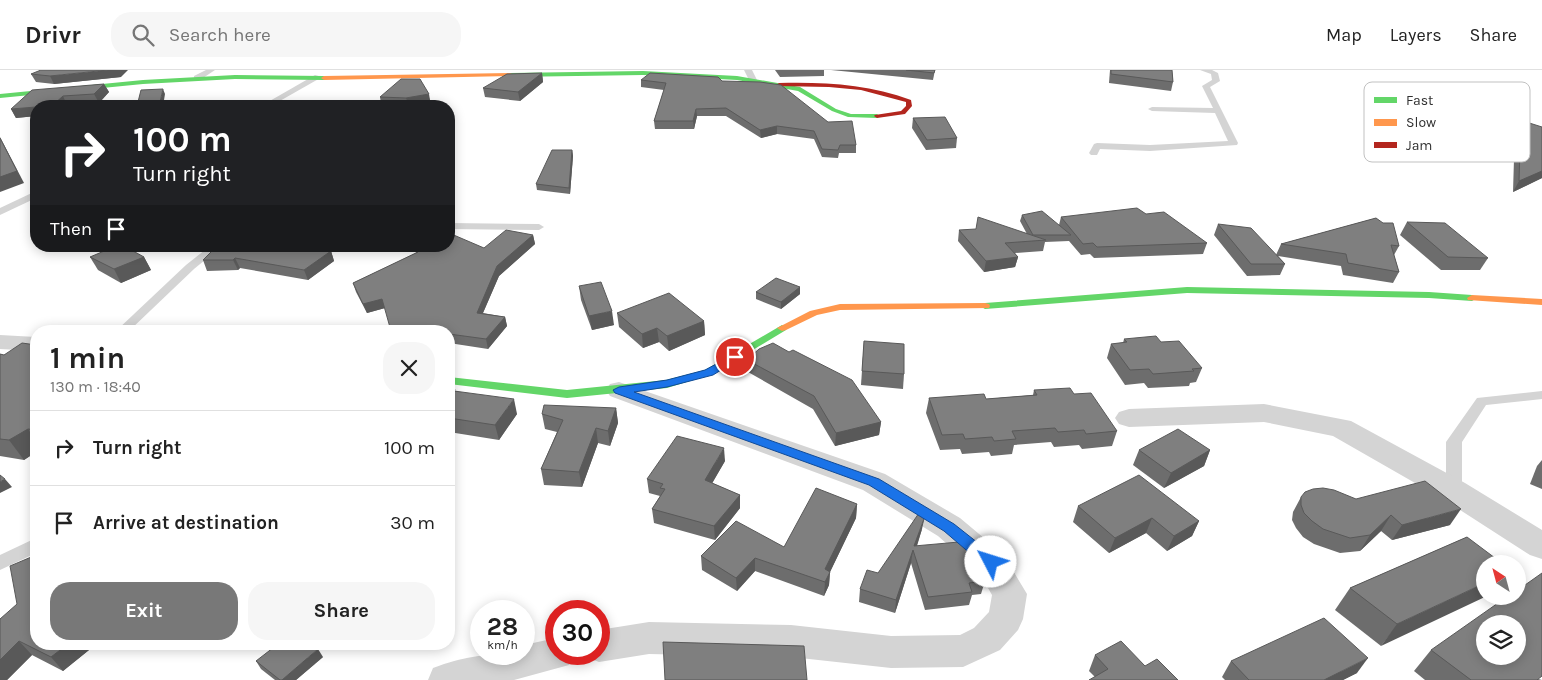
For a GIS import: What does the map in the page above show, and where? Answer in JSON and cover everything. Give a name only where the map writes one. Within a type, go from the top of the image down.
[{"type":"street","points":[[0,96],[197,78],[370,78],[609,71],[751,75],[779,85],[800,89],[834,110],[850,116],[877,116],[903,113],[910,106],[909,101],[893,94],[861,86],[779,85]]},
{"type":"street","points":[[455,382],[567,394],[667,384],[709,372],[780,329],[814,313],[840,307],[966,307],[1187,290],[1429,295],[1542,302]]},
{"type":"street","points":[[0,342],[30,344]]},
{"type":"street","points":[[610,644],[649,638],[791,641],[892,652],[963,651],[987,639],[1005,618],[1010,594],[991,562],[949,527],[874,482],[619,390]]},
{"type":"street","points":[[1129,418],[1264,413],[1341,428],[1454,491],[1542,546]]},
{"type":"street","points":[[447,680],[545,656]]},
{"type":"lane","points":[[197,78],[211,70]]},
{"type":"lane","points":[[1094,153],[1097,146],[1150,148],[1234,143],[1206,86],[1216,81],[1214,73],[1204,70]]},
{"type":"lane","points":[[276,100],[318,77]]},
{"type":"lane","points":[[1152,109],[1218,111]]},
{"type":"lane","points":[[0,212],[30,197]]},
{"type":"lane","points":[[455,226],[539,227]]},
{"type":"lane","points":[[128,325],[190,267],[209,252]]},
{"type":"lane","points":[[1454,491],[1454,442],[1482,401],[1542,395]]},
{"type":"lane","points":[[0,563],[30,548]]},
{"type":"building","points":[[41,70],[108,70],[50,76],[31,74]]},
{"type":"building","points":[[906,70],[935,70],[934,73]]},
{"type":"building","points":[[1111,70],[1172,70],[1173,82],[1111,74]]},
{"type":"building","points":[[542,73],[518,92],[483,88],[507,74]]},
{"type":"building","points":[[650,73],[718,77],[722,81],[760,82],[781,85],[828,122],[852,121],[856,145],[840,145],[838,150],[822,149],[814,131],[777,126],[760,130],[726,108],[696,109],[693,121],[654,121],[666,83],[641,80]]},
{"type":"building","points":[[401,79],[420,79],[429,94],[406,98],[380,97]]},
{"type":"building","points":[[104,84],[94,94],[63,96],[59,100],[30,100],[30,107],[11,109],[32,90]]},
{"type":"building","points":[[163,89],[160,100],[138,100],[141,90]]},
{"type":"building","points":[[945,117],[957,138],[927,140],[913,118]]},
{"type":"building","points":[[1530,123],[1542,127],[1542,171],[1519,181],[1520,162],[1530,162]]},
{"type":"building","points":[[0,138],[17,171],[0,177]]},
{"type":"building","points":[[552,150],[572,150],[569,188],[536,184]]},
{"type":"building","points":[[1137,208],[1146,214],[1164,212],[1207,243],[1097,247],[1093,243],[1083,244],[1061,217]]},
{"type":"building","points":[[1042,211],[1071,235],[1033,235],[1022,215]]},
{"type":"building","points":[[978,217],[1046,240],[1005,243],[1018,257],[986,261],[959,230],[976,229]]},
{"type":"building","points":[[1376,218],[1383,223],[1393,223],[1399,246],[1391,245],[1399,272],[1348,263],[1346,254],[1281,244]]},
{"type":"building","points":[[1407,222],[1445,223],[1488,258],[1448,257]]},
{"type":"building","points":[[1218,224],[1251,228],[1285,264],[1251,264]]},
{"type":"building","points":[[506,230],[533,235],[497,266],[477,313],[505,317],[486,339],[455,335],[455,325],[389,325],[382,299],[363,304],[353,283],[418,252],[455,252],[455,236],[484,248]]},
{"type":"building","points":[[102,252],[135,252],[144,257],[114,269],[90,257]]},
{"type":"building","points":[[211,252],[330,252],[304,270],[235,258],[233,260],[203,260]]},
{"type":"building","points":[[776,278],[800,287],[781,302],[756,292]]},
{"type":"building","points":[[601,282],[612,311],[589,316],[579,286]]},
{"type":"building","points":[[669,293],[704,321],[667,336],[657,328],[642,334],[617,313]]},
{"type":"building","points":[[1156,336],[1161,342],[1179,341],[1202,368],[1192,369],[1194,371],[1153,374],[1149,369],[1130,370],[1111,344],[1127,342],[1124,339]]},
{"type":"building","points":[[864,341],[904,344],[904,374],[862,371]]},
{"type":"building","points":[[22,343],[30,344],[30,429],[9,440],[0,439],[0,354],[4,355]]},
{"type":"building","points":[[773,343],[789,352],[793,350],[852,380],[881,422],[836,433],[814,396],[747,360],[759,349]]},
{"type":"building","points":[[1070,388],[1074,394],[1091,393],[1117,431],[1086,434],[1084,430],[1058,432],[1055,428],[1012,431],[1016,439],[994,441],[992,437],[965,439],[963,434],[942,435],[929,398],[984,394],[986,399],[1037,395],[1034,390]]},
{"type":"building","points":[[455,391],[514,399],[495,425],[455,419]]},
{"type":"building","points":[[544,405],[616,408],[608,431],[596,428],[579,472],[541,469],[563,420],[542,414]]},
{"type":"building","points":[[1178,429],[1210,450],[1171,473],[1139,450]]},
{"type":"building","points":[[677,436],[724,448],[705,480],[740,495],[714,526],[652,509],[665,489],[660,488],[663,484],[647,479]]},
{"type":"building","points":[[0,475],[5,479],[0,482]]},
{"type":"building","points":[[1139,475],[1199,521],[1174,536],[1152,518],[1115,538],[1078,506]]},
{"type":"building","points":[[1425,481],[1461,509],[1402,525],[1391,515],[1370,535],[1350,538],[1323,529],[1304,513],[1301,505],[1301,497],[1305,492],[1313,489],[1334,490],[1356,499]]},
{"type":"building","points":[[816,488],[857,504],[825,569],[830,572],[825,582],[755,558],[736,578],[701,556],[736,521],[784,547]]},
{"type":"building","points":[[919,513],[925,516],[914,546],[959,542],[974,555],[985,581],[969,583],[972,592],[928,597],[913,550],[896,600],[860,589],[867,570],[878,573]]},
{"type":"building","points":[[1467,537],[1491,555],[1476,555],[1476,587],[1397,624],[1350,588]]},
{"type":"building","points":[[30,558],[30,646],[19,641],[0,660],[0,619],[17,604],[10,566]]},
{"type":"building","points":[[1542,573],[1542,676],[1537,680],[1471,680],[1431,650],[1476,618],[1476,665],[1526,665],[1526,615],[1481,615],[1495,605],[1526,605],[1526,584]]},
{"type":"building","points":[[1324,618],[1368,658],[1324,680],[1249,680],[1231,661]]},
{"type":"building","points":[[1121,641],[1145,666],[1157,659],[1178,680],[1089,680],[1108,669],[1095,655]]},
{"type":"building","points":[[663,642],[804,646],[807,680],[665,680]]},
{"type":"building","points":[[37,650],[60,650],[51,657]]},
{"type":"building","points":[[270,650],[317,650],[282,680],[256,661]]},
{"type":"traffic: fast","points":[[510,75],[643,73],[737,78],[800,89],[834,110],[850,116],[877,116]]},
{"type":"traffic: fast","points":[[0,96],[143,82],[235,77],[324,78]]},
{"type":"traffic: fast","points":[[985,306],[1187,290],[1429,295],[1472,298]]},
{"type":"traffic: fast","points":[[455,382],[567,394],[667,384],[709,372],[782,328]]},
{"type":"traffic: slow","points":[[324,78],[510,75]]},
{"type":"traffic: slow","points":[[1472,298],[1542,302]]},
{"type":"traffic: slow","points":[[782,328],[814,313],[840,307],[985,306]]},
{"type":"traffic: jam","points":[[779,85],[845,86],[877,91],[909,101],[909,106],[903,113],[877,116]]},
{"type":"route","points":[[735,357],[709,372],[667,384],[619,390],[874,482],[949,527],[991,562]]}]
